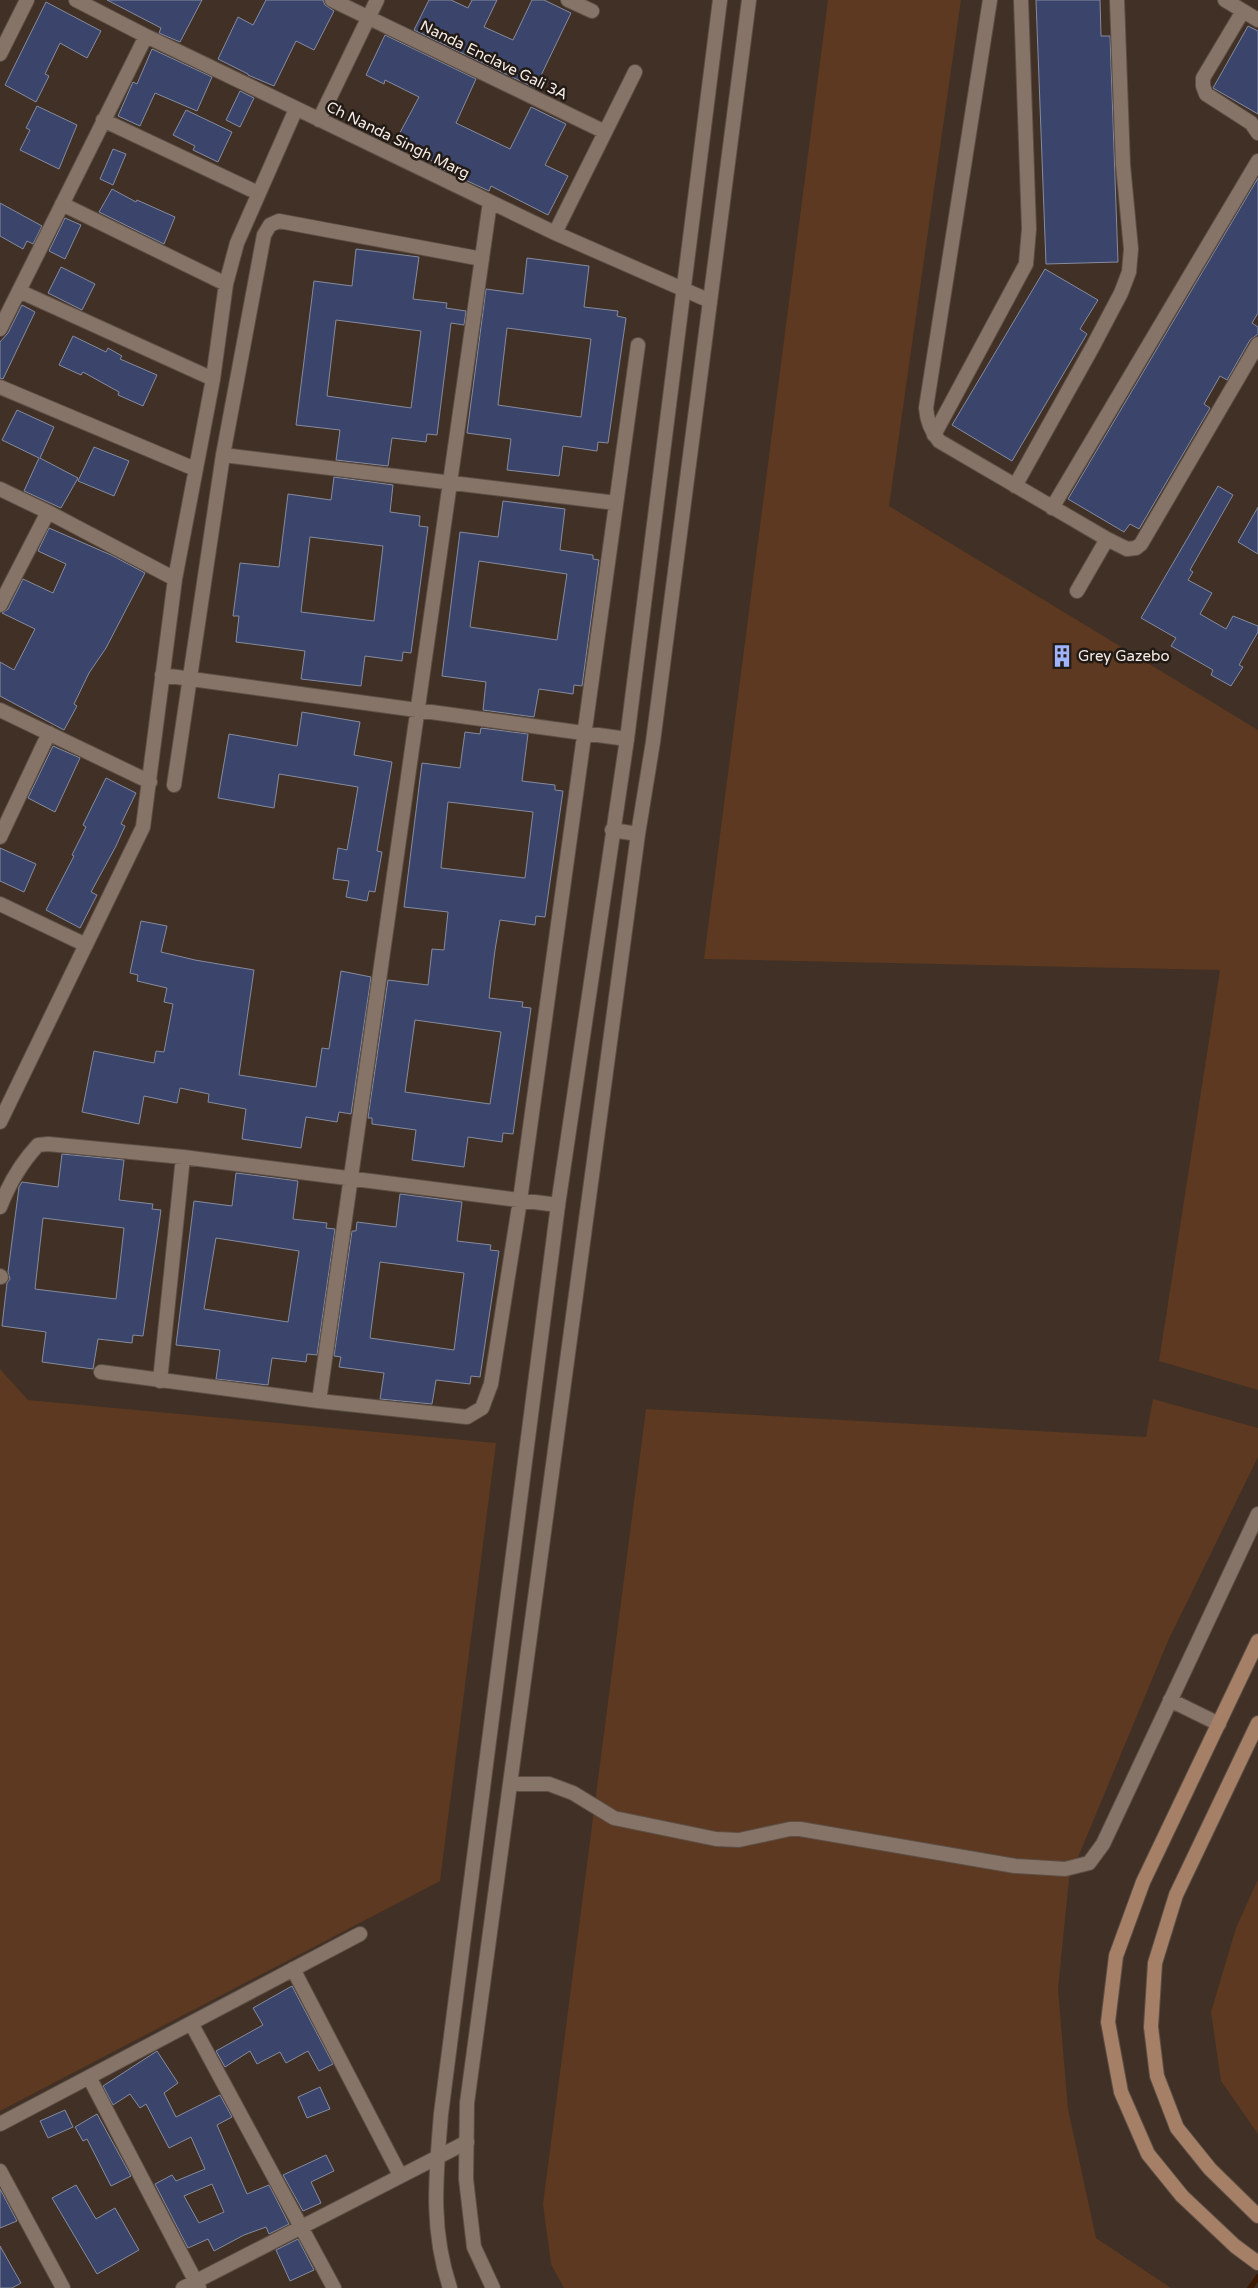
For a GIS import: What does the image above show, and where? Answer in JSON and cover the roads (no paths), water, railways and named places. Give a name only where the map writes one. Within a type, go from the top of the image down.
[{"type":"main road","points":[[1258,1641],[1143,1882],[1116,1956],[1108,2022],[1121,2092],[1148,2154],[1182,2196],[1235,2246],[1258,2263]]},
{"type":"main road","points":[[1258,1723],[1176,1895],[1154,1963],[1150,2027],[1157,2076],[1177,2128],[1210,2169],[1258,2216]]},
{"type":"street","points":[[0,54],[27,0]]},
{"type":"street","name":"Ch Nanda Singh Marg","points":[[76,0],[101,6],[146,36],[296,109],[555,233],[710,301]]},
{"type":"street","name":"Nanda Enclave Gali 3A","points":[[332,0],[605,132]]},
{"type":"street","points":[[319,120],[376,0]]},
{"type":"street","points":[[568,0],[592,11]]},
{"type":"street","points":[[450,2288],[442,2265],[436,2229],[441,2114],[558,1205],[626,739],[720,0]]},
{"type":"street","points":[[493,2288],[474,2248],[466,2179],[467,2103],[638,834],[653,742],[749,0]]},
{"type":"street","points":[[990,0],[926,408],[927,421],[939,441],[1107,539],[1127,548],[1136,548],[1141,544],[1258,344]]},
{"type":"street","points":[[934,434],[1026,264],[1029,229],[1021,0]]},
{"type":"street","points":[[1015,486],[1092,348],[1121,293],[1129,272],[1130,249],[1122,165],[1117,0]]},
{"type":"street","points":[[1225,0],[1258,20]]},
{"type":"street","points":[[1243,11],[1203,78],[1203,86],[1206,94],[1251,123],[1258,133]]},
{"type":"street","points":[[0,329],[146,36]]},
{"type":"street","points":[[555,233],[635,72]]},
{"type":"street","points":[[0,1122],[143,827],[175,578],[213,379],[226,284],[237,243],[296,109]]},
{"type":"street","points":[[103,120],[258,193]]},
{"type":"street","points":[[1052,508],[1258,161]]},
{"type":"street","points":[[319,1401],[490,202]]},
{"type":"street","points":[[62,204],[226,284]]},
{"type":"street","points":[[174,785],[223,456],[264,235],[270,225],[278,221],[482,259]]},
{"type":"street","points":[[19,291],[213,379]]},
{"type":"street","points":[[101,1372],[319,1401],[467,1418],[482,1408],[491,1384],[520,1200],[638,345]]},
{"type":"street","points":[[0,387],[195,469]]},
{"type":"street","points":[[223,456],[616,503]]},
{"type":"street","points":[[0,489],[175,578]]},
{"type":"street","points":[[0,605],[48,512]]},
{"type":"street","points":[[1078,591],[1107,539]]},
{"type":"street","points":[[162,675],[626,739]]},
{"type":"street","points":[[0,710],[150,782]]},
{"type":"street","points":[[0,836],[49,733]]},
{"type":"street","points":[[612,830],[638,834]]},
{"type":"street","points":[[0,904],[86,945]]},
{"type":"street","points":[[0,1207],[14,1177],[38,1145],[183,1158],[558,1205]]},
{"type":"street","points":[[160,1381],[183,1158]]},
{"type":"street","points":[[511,1784],[536,1783],[563,1788],[614,1818],[716,1839],[739,1840],[790,1828],[1015,1866],[1065,1869],[1089,1863],[1096,1856],[1258,1514]]},
{"type":"street","points":[[1170,1700],[1219,1724]]},
{"type":"street","points":[[0,2124],[360,1934]]},
{"type":"street","points":[[293,1969],[400,2175]]},
{"type":"street","points":[[191,2023],[334,2288]]},
{"type":"street","points":[[89,2077],[197,2285]]},
{"type":"street","points":[[182,2288],[197,2285],[301,2226],[466,2142]]},
{"type":"street","points":[[0,2171],[63,2288]]},
{"type":"waterway","points":[[1250,2288],[1258,2277]]},
{"type":"place","name":"Grey Gazebo","points":[[1062,656]]}]
